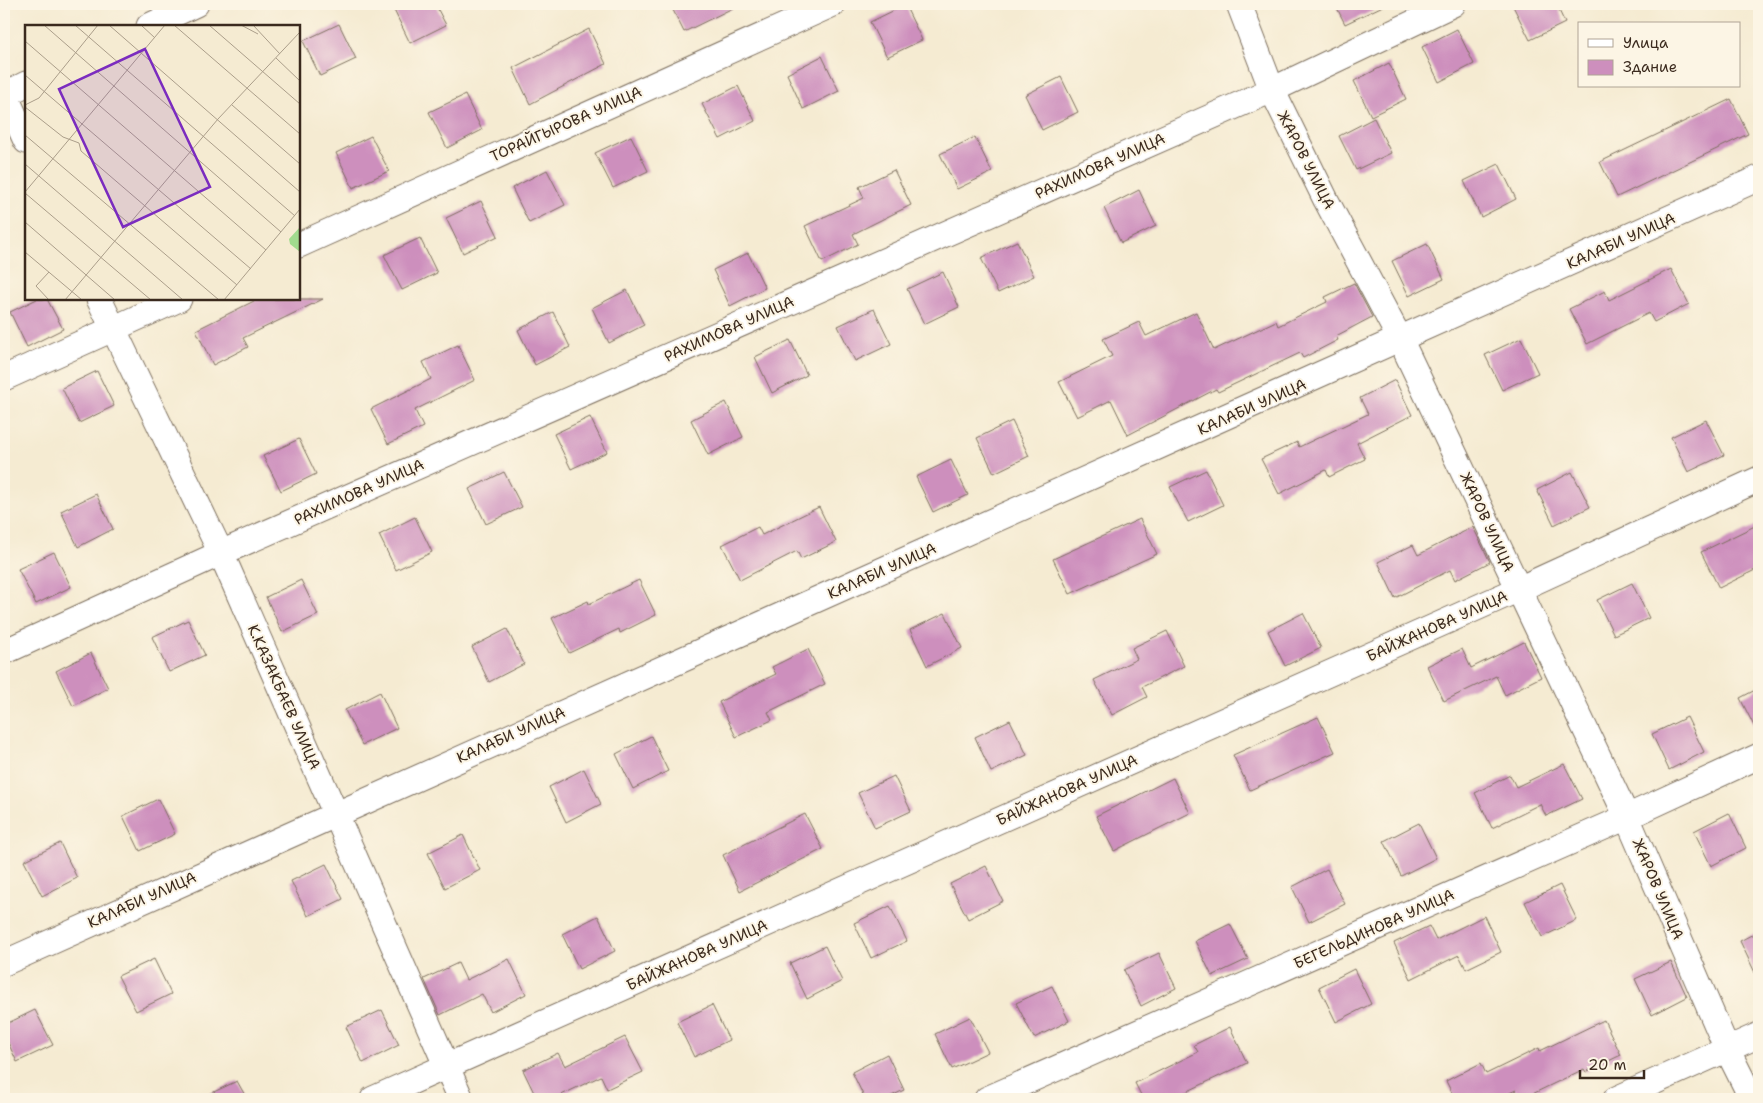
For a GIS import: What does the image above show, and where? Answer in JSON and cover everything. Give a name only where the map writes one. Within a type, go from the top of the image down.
[{"type":"street","points":[[151,25],[196,4]]},
{"type":"street","name":"ТОРАЙГЫРОВА УЛИЦА","points":[[300,245],[833,4]]},
{"type":"street","name":"ЖАРОВ УЛИЦА","points":[[1239,4],[1272,90],[1326,200],[1401,341],[1519,589],[1627,817],[1728,1049],[1752,1099]]},
{"type":"street","name":"РАХИМОВА УЛИЦА","points":[[4,652],[221,553],[1272,90],[1453,4]]},
{"type":"street","points":[[10,91],[25,138]]},
{"type":"street","name":"КАЛАБИ УЛИЦА","points":[[4,963],[335,813],[1401,341],[1759,178]]},
{"type":"street","name":"К.КАЗАКБАЕВ УЛИЦА","points":[[99,300],[221,553],[461,1099]]},
{"type":"street","points":[[4,378],[177,300]]},
{"type":"street","name":"БАЙЖАНОВА УЛИЦА","points":[[373,1099],[1519,589],[1759,479]]},
{"type":"street","name":"БЕГЕЛЬДИНОВА УЛИЦА","points":[[987,1099],[1627,817],[1759,756]]},
{"type":"street","points":[[1616,1099],[1759,1035]]},
{"type":"building","points":[[391,4],[435,4],[446,25],[410,43]]},
{"type":"building","points":[[670,4],[741,4],[684,32]]},
{"type":"building","points":[[1335,4],[1387,4],[1345,24]]},
{"type":"building","points":[[1512,4],[1556,4],[1565,23],[1530,40]]},
{"type":"building","points":[[905,5],[922,40],[887,57],[870,22]]},
{"type":"building","points":[[339,24],[356,59],[320,76],[303,41]]},
{"type":"building","points":[[589,29],[606,64],[530,104],[513,68]]},
{"type":"building","points":[[1457,29],[1474,64],[1439,82],[1422,47]]},
{"type":"building","points":[[822,56],[839,91],[803,109],[787,74]]},
{"type":"building","points":[[1389,63],[1406,99],[1371,116],[1354,81]]},
{"type":"building","points":[[1061,77],[1078,112],[1042,130],[1025,95]]},
{"type":"building","points":[[738,86],[755,121],[720,139],[702,104]]},
{"type":"building","points":[[465,95],[482,130],[447,148],[429,112]]},
{"type":"building","points":[[1731,99],[1748,134],[1617,197],[1600,162]]},
{"type":"building","points":[[1374,118],[1391,153],[1356,170],[1339,136]]},
{"type":"building","points":[[371,136],[389,171],[353,188],[336,153]]},
{"type":"building","points":[[631,136],[648,171],[613,188],[595,153]]},
{"type":"building","points":[[975,137],[992,172],[957,189],[940,154]]},
{"type":"building","points":[[1499,164],[1516,199],[1481,217],[1464,181]]},
{"type":"building","points":[[547,170],[565,205],[529,223],[512,188]]},
{"type":"building","points":[[894,170],[911,205],[853,234],[858,244],[822,262],[805,226],[864,198],[859,187]]},
{"type":"building","points":[[1139,190],[1156,226],[1121,243],[1104,208]]},
{"type":"building","points":[[481,201],[498,236],[463,253],[446,218]]},
{"type":"building","points":[[420,238],[437,273],[402,290],[384,255]]},
{"type":"building","points":[[1017,241],[1034,276],[998,293],[981,258]]},
{"type":"building","points":[[1427,244],[1444,279],[1409,296],[1392,261]]},
{"type":"building","points":[[748,253],[765,288],[730,306],[713,270]]},
{"type":"building","points":[[1671,269],[1689,304],[1654,322],[1649,313],[1587,344],[1569,309],[1605,291],[1609,300]]},
{"type":"building","points":[[943,272],[959,307],[924,324],[907,289]]},
{"type":"building","points":[[1354,283],[1372,317],[1336,336],[1338,340],[1303,358],[1300,353],[1218,392],[1216,389],[1128,435],[1111,400],[1077,417],[1059,382],[1112,356],[1103,339],[1139,322],[1146,336],[1196,312],[1214,350],[1276,321],[1278,326],[1327,302],[1325,297]]},
{"type":"building","points":[[627,290],[644,325],[609,343],[592,308]]},
{"type":"building","points":[[323,299],[243,338],[248,347],[213,365],[196,330],[256,300]]},
{"type":"building","points":[[35,300],[48,300],[63,329],[27,347],[10,312]]},
{"type":"building","points":[[874,309],[891,344],[855,361],[838,326]]},
{"type":"building","points":[[553,312],[570,347],[535,365],[518,330]]},
{"type":"building","points":[[1521,338],[1538,373],[1502,390],[1485,355]]},
{"type":"building","points":[[790,340],[807,375],[772,393],[755,357]]},
{"type":"building","points":[[458,345],[475,380],[415,410],[423,427],[388,444],[371,409],[431,379],[423,362]]},
{"type":"building","points":[[97,371],[114,406],[79,423],[62,388]]},
{"type":"building","points":[[1395,380],[1412,415],[1357,443],[1365,459],[1329,477],[1326,470],[1279,494],[1261,459],[1297,442],[1299,447],[1368,414],[1360,398]]},
{"type":"building","points":[[726,402],[743,437],[708,455],[691,420]]},
{"type":"building","points":[[590,417],[607,452],[571,469],[554,434]]},
{"type":"building","points":[[1706,420],[1724,455],[1688,472],[1671,437]]},
{"type":"building","points":[[1012,421],[1029,456],[994,473],[977,438]]},
{"type":"building","points":[[299,439],[316,474],[281,491],[263,456]]},
{"type":"building","points":[[951,460],[968,495],[933,512],[916,477]]},
{"type":"building","points":[[1206,470],[1223,505],[1188,522],[1170,487]]},
{"type":"building","points":[[504,472],[522,507],[486,524],[469,489]]},
{"type":"building","points":[[1572,472],[1590,507],[1554,525],[1537,490]]},
{"type":"building","points":[[96,494],[113,529],[78,547],[61,511]]},
{"type":"building","points":[[819,507],[836,542],[801,559],[797,551],[740,580],[722,545],[758,527],[762,535]]},
{"type":"building","points":[[415,517],[432,552],[396,570],[379,535]]},
{"type":"building","points":[[1140,519],[1157,554],[1070,594],[1053,559]]},
{"type":"building","points":[[1759,524],[1759,568],[1719,588],[1701,552]]},
{"type":"building","points":[[1473,527],[1490,562],[1455,580],[1450,570],[1395,598],[1378,562],[1413,545],[1418,555]]},
{"type":"building","points":[[54,552],[71,587],[36,604],[18,569]]},
{"type":"building","points":[[301,580],[318,615],[282,632],[266,597]]},
{"type":"building","points":[[639,580],[656,615],[620,633],[619,629],[569,653],[552,618],[588,601],[589,604]]},
{"type":"building","points":[[1632,583],[1649,618],[1614,635],[1597,600]]},
{"type":"building","points":[[945,613],[962,648],[927,666],[910,630]]},
{"type":"building","points":[[1303,613],[1321,648],[1285,666],[1268,631]]},
{"type":"building","points":[[188,620],[205,655],[169,672],[152,637]]},
{"type":"building","points":[[507,629],[524,664],[489,682],[472,647]]},
{"type":"building","points":[[1167,631],[1184,666],[1142,687],[1147,697],[1112,715],[1094,680],[1137,659],[1132,648]]},
{"type":"building","points":[[1524,642],[1541,677],[1505,695],[1496,676],[1444,701],[1427,666],[1462,649],[1471,668]]},
{"type":"building","points":[[808,649],[825,684],[768,712],[772,720],[736,737],[719,702],[776,674],[772,667]]},
{"type":"building","points":[[91,653],[108,688],[73,706],[56,671]]},
{"type":"building","points":[[1759,688],[1759,736],[1740,698]]},
{"type":"building","points":[[380,692],[397,728],[362,745],[345,710]]},
{"type":"building","points":[[1318,717],[1335,752],[1250,790],[1233,755]]},
{"type":"building","points":[[1687,717],[1704,752],[1669,770],[1652,734]]},
{"type":"building","points":[[1010,720],[1027,755],[991,772],[975,737]]},
{"type":"building","points":[[651,736],[668,771],[633,789],[616,754]]},
{"type":"building","points":[[1564,764],[1582,799],[1546,816],[1540,804],[1492,828],[1475,793],[1510,775],[1516,787]]},
{"type":"building","points":[[584,769],[601,804],[566,822],[549,787]]},
{"type":"building","points":[[894,776],[911,811],[875,828],[858,793]]},
{"type":"building","points":[[1173,778],[1190,813],[1114,851],[1096,816]]},
{"type":"building","points":[[158,799],[175,834],[140,851],[123,816]]},
{"type":"building","points":[[1729,813],[1746,848],[1711,866],[1694,831]]},
{"type":"building","points":[[805,814],[823,849],[740,891],[723,855]]},
{"type":"building","points":[[1419,823],[1436,858],[1401,876],[1384,841]]},
{"type":"building","points":[[463,835],[480,870],[445,888],[428,853]]},
{"type":"building","points":[[60,843],[77,878],[42,896],[24,861]]},
{"type":"building","points":[[326,864],[343,899],[308,916],[291,881]]},
{"type":"building","points":[[986,866],[1003,901],[968,919],[950,884]]},
{"type":"building","points":[[1327,869],[1345,904],[1309,922],[1292,887]]},
{"type":"building","points":[[1560,885],[1577,920],[1542,937],[1525,902]]},
{"type":"building","points":[[890,906],[907,941],[871,958],[854,923]]},
{"type":"building","points":[[598,916],[615,951],[579,969],[562,934]]},
{"type":"building","points":[[1484,916],[1501,952],[1466,969],[1459,955],[1411,979],[1394,943],[1429,926],[1436,940]]},
{"type":"building","points":[[1230,924],[1248,959],[1212,976],[1195,941]]},
{"type":"building","points":[[1759,931],[1759,981],[1740,941]]},
{"type":"building","points":[[825,946],[842,981],[807,999],[790,963]]},
{"type":"building","points":[[1159,953],[1176,988],[1141,1006],[1124,970]]},
{"type":"building","points":[[154,959],[171,994],[136,1011],[118,976]]},
{"type":"building","points":[[509,959],[526,994],[491,1012],[482,994],[440,1015],[424,979],[458,963],[466,980]]},
{"type":"building","points":[[1671,962],[1687,997],[1652,1015],[1635,979]]},
{"type":"building","points":[[1354,969],[1371,1004],[1336,1022],[1319,987]]},
{"type":"building","points":[[1052,986],[1069,1021],[1034,1038],[1016,1003]]},
{"type":"building","points":[[712,1005],[729,1040],[694,1057],[677,1022]]},
{"type":"building","points":[[35,1010],[53,1045],[17,1062],[4,1034],[4,1025]]},
{"type":"building","points":[[382,1010],[399,1045],[363,1063],[346,1027]]},
{"type":"building","points":[[970,1017],[988,1052],[952,1069],[935,1034]]},
{"type":"building","points":[[1604,1020],[1621,1055],[1586,1072],[1584,1069],[1522,1099],[1520,1099],[1516,1090],[1497,1099],[1455,1099],[1446,1081],[1481,1063],[1486,1074],[1539,1048],[1540,1051]]},
{"type":"building","points":[[1230,1027],[1247,1063],[1184,1093],[1187,1099],[1143,1099],[1135,1083],[1198,1052],[1194,1045]]},
{"type":"building","points":[[625,1037],[643,1072],[607,1089],[601,1076],[553,1099],[537,1099],[523,1070],[558,1053],[565,1066]]},
{"type":"building","points":[[887,1054],[904,1090],[885,1099],[865,1099],[852,1072]]},
{"type":"building","points":[[237,1081],[247,1099],[199,1099]]}]
